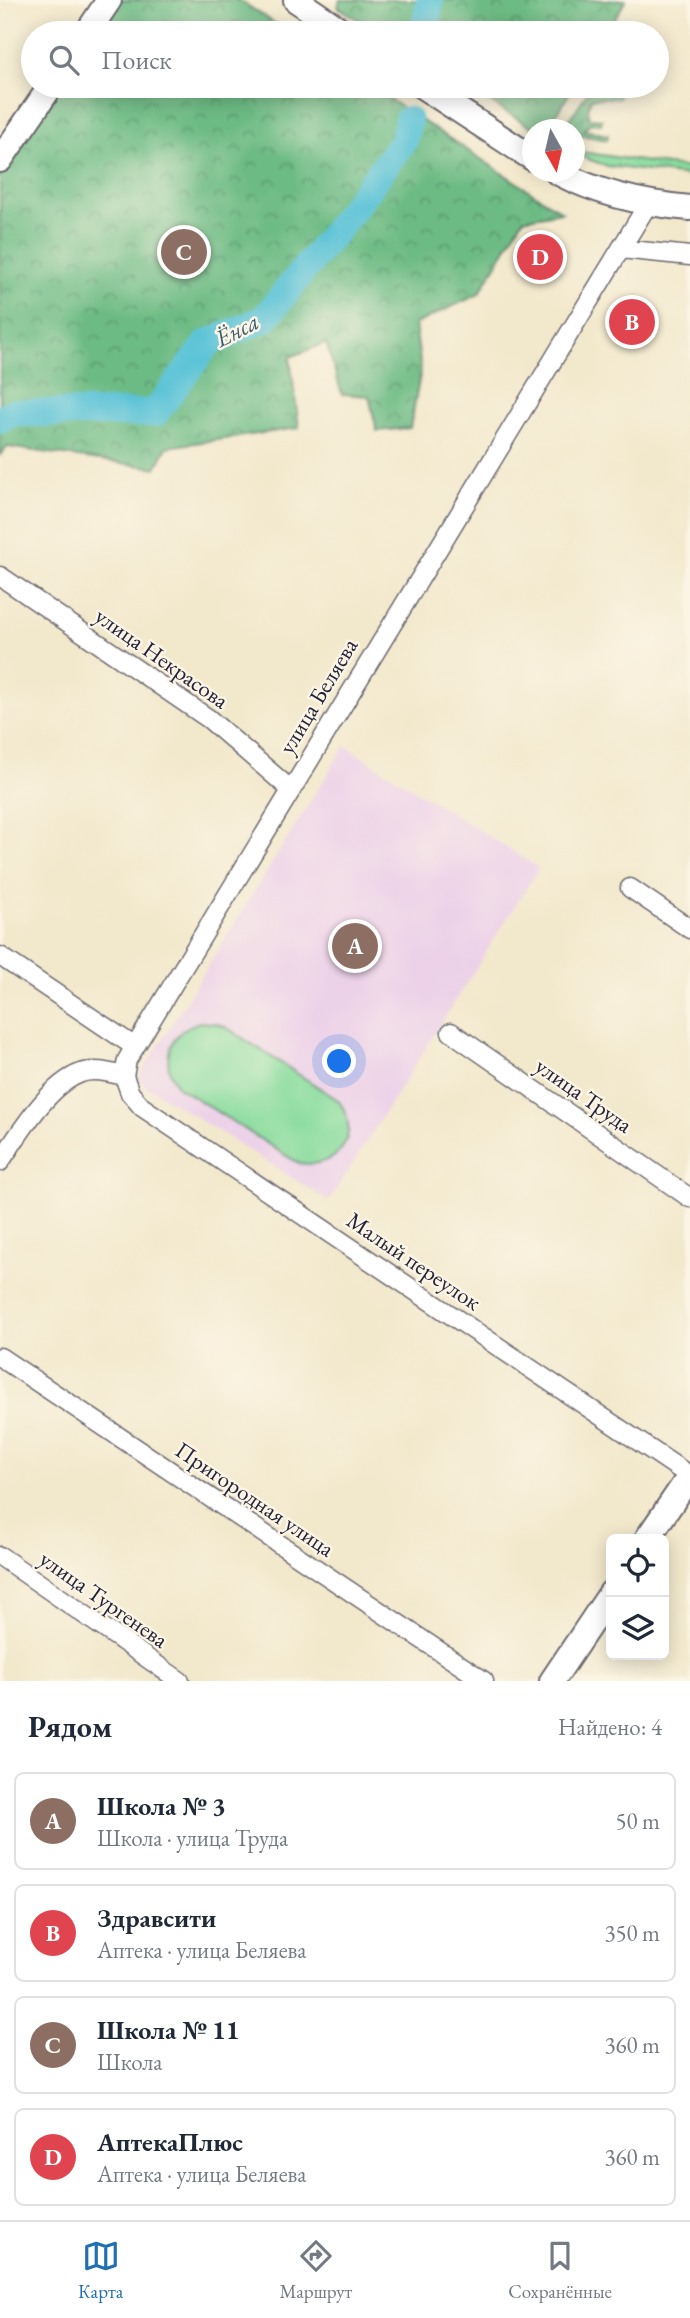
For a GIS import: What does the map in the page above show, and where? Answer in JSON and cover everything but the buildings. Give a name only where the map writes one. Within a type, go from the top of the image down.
[{"type":"main road","points":[[95,21],[109,0]]},
{"type":"main road","points":[[296,0],[327,21]]},
{"type":"main road","points":[[0,160],[43,98]]},
{"type":"main road","points":[[440,98],[522,151]]},
{"type":"main road","points":[[578,182],[612,195],[648,204],[690,208]]},
{"type":"main road","points":[[650,1534],[690,1476]]},
{"type":"main road","points":[[552,1681],[608,1597]]},
{"type":"street","name":"улица Беляева","points":[[124,1076],[127,1059],[648,204]]},
{"type":"street","points":[[621,249],[690,256]]},
{"type":"street","name":"улица Некрасова","points":[[0,576],[209,719],[290,789]]},
{"type":"street","points":[[630,888],[690,929]]},
{"type":"street","points":[[0,956],[135,1047]]},
{"type":"street","name":"улица Труда","points":[[451,1032],[690,1198]]},
{"type":"street","points":[[0,1162],[43,1102],[63,1084],[80,1073],[95,1071],[124,1076]]},
{"type":"street","name":"Малый переулок","points":[[124,1076],[130,1093],[142,1107],[690,1476]]},
{"type":"street","name":"Пригородная улица","points":[[0,1357],[484,1681]]},
{"type":"street","name":"улица Тургенева","points":[[0,1556],[180,1681]]},
{"type":"shaded area","points":[[345,746],[539,868],[329,1201],[137,1080]]},
{"type":"green space","points":[[109,0],[239,0],[271,21],[95,21]]},
{"type":"green space","points":[[340,0],[626,0],[613,21],[361,21],[338,7]]},
{"type":"green space","points":[[43,98],[387,98],[562,212],[523,219],[479,294],[415,324],[421,370],[410,428],[377,431],[369,396],[342,394],[326,343],[290,357],[299,428],[167,447],[156,468],[7,447],[0,455],[0,160]]},
{"type":"green space","points":[[484,98],[567,98],[554,119],[522,119],[522,122]]},
{"type":"green space","points":[[584,98],[591,98],[589,118],[602,119],[601,124],[590,123],[585,129],[585,119],[570,119]]},
{"type":"green space","points":[[585,130],[608,135],[607,140],[585,136]]},
{"type":"green space","points":[[585,153],[689,168],[688,176],[607,166],[585,158]]},
{"type":"green space","points":[[200,1022],[227,1028],[338,1100],[348,1125],[343,1147],[325,1161],[313,1164],[298,1163],[178,1087],[169,1067],[170,1048],[181,1032]]},
{"type":"waterway","name":"Ёнса","points":[[426,21],[430,0]]},
{"type":"waterway","name":"Ёнса","points":[[0,420],[11,413],[155,413],[208,343],[264,319],[341,224],[404,140],[408,120]]},
{"type":"place","name":"Школа № 11","points":[[184,252]]},
{"type":"place","name":"АптекаПлюс","points":[[540,257]]},
{"type":"place","name":"Здравсити","points":[[632,322]]},
{"type":"place","name":"Школа № 3","points":[[355,946]]}]
